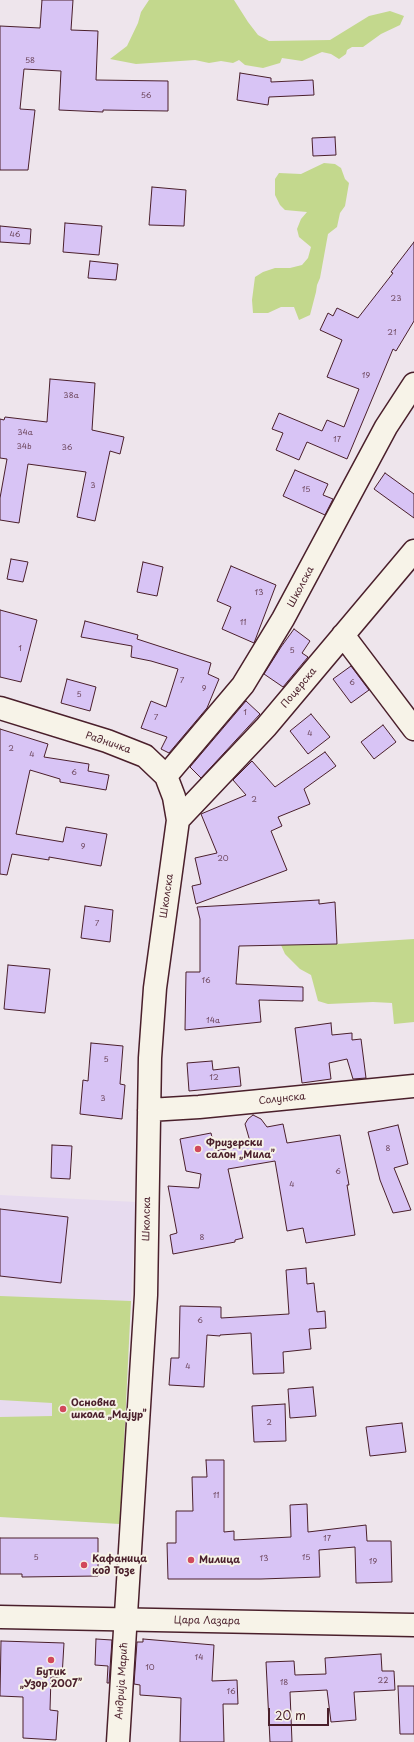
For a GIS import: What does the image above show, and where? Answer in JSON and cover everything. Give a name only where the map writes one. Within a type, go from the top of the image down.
[{"type":"street","name":"Школска","points":[[166,776],[243,684],[283,620],[386,427],[414,384]]},
{"type":"street","name":"Поцерска","points":[[178,820],[266,727],[414,551]]},
{"type":"street","points":[[343,635],[414,728]]},
{"type":"street","name":"Радничка","points":[[0,708],[107,741],[145,756],[166,776],[174,797],[178,820]]},
{"type":"street","name":"Школска","points":[[126,1619],[146,1295],[150,1058],[155,988],[178,820]]},
{"type":"street","name":"Солунска","points":[[149,1110],[199,1107],[414,1086]]},
{"type":"street","name":"Цара Лазара","points":[[0,1617],[414,1625]]},
{"type":"street","name":"Андрија Марић","points":[[118,1742],[126,1619]]},
{"type":"shaded area","name":"Основна школа „Мајур”","points":[[0,1195],[136,1202],[120,1524],[0,1517]]},
{"type":"green space","points":[[149,0],[234,0],[258,35],[269,41],[330,40],[369,16],[390,11],[404,16],[400,25],[381,34],[363,47],[352,47],[339,59],[331,54],[322,52],[302,61],[282,58],[280,63],[263,68],[245,65],[239,60],[233,63],[221,61],[209,63],[195,60],[136,64],[110,59],[127,46],[138,23],[141,12]]},
{"type":"green space","points":[[324,163],[335,164],[341,168],[345,179],[349,183],[345,206],[340,213],[337,227],[328,234],[320,278],[310,315],[299,320],[294,307],[281,307],[268,313],[253,313],[252,300],[255,277],[263,272],[275,268],[290,268],[302,265],[308,258],[311,247],[299,237],[297,229],[301,219],[307,212],[285,210],[280,205],[275,195],[275,179],[279,173],[301,174]]},
{"type":"green space","points":[[414,939],[414,1022],[394,1024],[392,1003],[373,1002],[328,1004],[318,1001],[311,975],[300,969],[285,954],[281,945],[337,944]]},
{"type":"green space","name":"Основна школа „Мајур”","points":[[0,1296],[131,1301],[120,1524],[0,1517],[0,1417],[52,1416],[52,1403],[0,1400]]},
{"type":"building","points":[[42,0],[73,0],[71,30],[98,31],[96,80],[168,81],[168,111],[103,110],[103,112],[59,110],[61,71],[24,69],[20,109],[35,110],[28,170],[0,170],[0,26],[40,28]]},
{"type":"building","points":[[240,73],[271,78],[271,82],[313,80],[314,95],[269,97],[268,105],[237,100]]},
{"type":"building","points":[[335,137],[336,155],[313,156],[312,138]]},
{"type":"building","points":[[152,187],[186,190],[184,226],[149,225]]},
{"type":"building","points":[[65,223],[102,226],[99,255],[63,252]]},
{"type":"building","points":[[0,226],[31,229],[30,244],[0,242]]},
{"type":"building","points":[[414,242],[414,321],[396,351],[393,349],[347,459],[307,442],[299,460],[276,450],[283,433],[272,429],[279,413],[322,431],[327,420],[344,427],[359,389],[327,377],[342,340],[320,330],[328,313],[333,316],[337,308],[358,318],[393,273],[391,272]]},
{"type":"building","points":[[90,261],[118,264],[116,280],[88,278]]},
{"type":"building","points":[[50,379],[95,383],[92,430],[124,437],[120,454],[110,451],[95,521],[77,517],[86,472],[28,464],[19,523],[0,520],[0,498],[7,459],[0,458],[0,419],[4,420],[5,417],[47,422]]},
{"type":"building","points":[[295,470],[328,484],[323,495],[333,499],[325,515],[283,496]]},
{"type":"building","points":[[385,473],[414,494],[414,518],[374,489]]},
{"type":"building","points":[[11,559],[28,562],[23,582],[7,579]]},
{"type":"building","points":[[143,562],[163,567],[157,596],[137,592]]},
{"type":"building","points":[[231,566],[276,585],[254,643],[222,629],[231,607],[217,601]]},
{"type":"building","points":[[0,610],[37,620],[21,682],[0,677]]},
{"type":"building","points":[[85,621],[138,635],[137,639],[211,663],[208,674],[219,679],[207,708],[169,753],[161,749],[167,737],[141,728],[151,701],[166,707],[178,669],[131,657],[132,646],[81,637]]},
{"type":"building","points":[[294,629],[310,641],[302,653],[308,657],[283,687],[264,674]]},
{"type":"building","points":[[351,666],[369,690],[351,703],[333,679]]},
{"type":"building","points":[[67,679],[96,687],[90,711],[61,703]]},
{"type":"building","points":[[246,701],[260,714],[201,778],[190,767]]},
{"type":"building","points":[[311,714],[330,737],[308,754],[290,731]]},
{"type":"building","points":[[383,725],[396,742],[374,759],[361,742]]},
{"type":"building","points":[[0,729],[48,744],[44,757],[89,764],[88,771],[109,775],[106,790],[60,782],[60,779],[30,770],[16,834],[63,842],[66,827],[107,834],[101,866],[49,857],[49,860],[12,854],[7,875],[0,874]]},
{"type":"building","points":[[325,752],[336,766],[304,789],[310,804],[278,817],[282,826],[271,831],[287,870],[196,904],[192,886],[201,884],[195,858],[217,853],[201,814],[246,795],[233,780],[252,761],[275,787]]},
{"type":"building","points":[[319,900],[319,904],[335,902],[337,944],[239,946],[236,984],[303,987],[303,1001],[259,1000],[261,1022],[185,1030],[186,972],[200,972],[200,919],[197,907]]},
{"type":"building","points":[[85,906],[113,910],[110,942],[81,938]]},
{"type":"building","points":[[8,965],[50,969],[45,1013],[4,1009]]},
{"type":"building","points":[[331,1023],[332,1035],[352,1033],[352,1040],[361,1039],[366,1078],[353,1079],[347,1059],[329,1063],[331,1079],[302,1083],[295,1028]]},
{"type":"building","points":[[91,1043],[123,1046],[120,1084],[125,1085],[122,1119],[80,1114],[83,1080],[88,1081]]},
{"type":"building","points":[[212,1061],[213,1070],[239,1067],[241,1086],[189,1091],[187,1063]]},
{"type":"building","points":[[253,1115],[261,1119],[267,1127],[283,1124],[287,1143],[340,1135],[349,1185],[347,1185],[355,1235],[306,1243],[303,1228],[287,1231],[275,1161],[228,1169],[243,1238],[235,1240],[235,1242],[173,1254],[170,1235],[177,1233],[168,1186],[199,1188],[201,1174],[186,1171],[180,1139],[211,1133],[215,1151],[251,1145],[245,1124]]},
{"type":"building","points":[[398,1125],[408,1164],[394,1168],[411,1210],[393,1213],[380,1180],[368,1132]]},
{"type":"building","points":[[52,1145],[72,1146],[70,1179],[51,1178]]},
{"type":"building","points":[[0,1209],[68,1217],[61,1283],[0,1276]]},
{"type":"building","points":[[306,1268],[307,1284],[314,1283],[317,1312],[325,1311],[326,1328],[309,1329],[311,1349],[283,1352],[284,1373],[253,1374],[251,1333],[220,1336],[207,1335],[204,1387],[169,1385],[171,1358],[179,1358],[180,1306],[221,1307],[221,1318],[289,1314],[286,1270]]},
{"type":"building","points":[[313,1387],[316,1416],[290,1418],[288,1389]]},
{"type":"building","points":[[285,1404],[286,1441],[254,1442],[252,1406]]},
{"type":"building","points":[[402,1423],[406,1452],[370,1456],[366,1427]]},
{"type":"building","points":[[206,1460],[224,1460],[224,1532],[234,1531],[234,1540],[291,1537],[290,1505],[307,1504],[308,1532],[366,1525],[367,1541],[391,1541],[392,1582],[356,1583],[355,1547],[319,1550],[320,1577],[261,1579],[168,1579],[167,1543],[176,1543],[176,1511],[193,1511],[192,1477],[207,1477]]},
{"type":"building","points":[[0,1538],[98,1538],[98,1576],[22,1577],[22,1574],[0,1574]]},
{"type":"building","points":[[96,1639],[112,1640],[109,1683],[107,1683],[108,1666],[95,1665]]},
{"type":"building","points":[[143,1639],[214,1645],[212,1681],[237,1680],[238,1704],[223,1704],[224,1742],[180,1742],[181,1698],[140,1695],[140,1685],[134,1684],[137,1642],[143,1642]]},
{"type":"building","points":[[1,1641],[64,1643],[62,1677],[51,1677],[50,1710],[58,1711],[56,1740],[23,1738],[23,1697],[0,1696]]},
{"type":"building","points":[[381,1654],[382,1671],[394,1671],[395,1690],[354,1692],[356,1720],[331,1722],[327,1690],[290,1692],[292,1742],[270,1742],[266,1662],[294,1661],[295,1675],[326,1674],[325,1658]]},
{"type":"building","points":[[398,1686],[414,1686],[414,1734],[400,1734]]},
{"type":"place","name":"Фризерски салон „Мила”","points":[[198,1149]]},
{"type":"place","name":"Основна школа „Мајур”","points":[[63,1409]]},
{"type":"place","name":"Милица","points":[[191,1560]]},
{"type":"place","name":"Кафаница код Тозе","points":[[84,1565]]},
{"type":"place","name":"Бутик „Узор 2007”","points":[[51,1660]]}]
